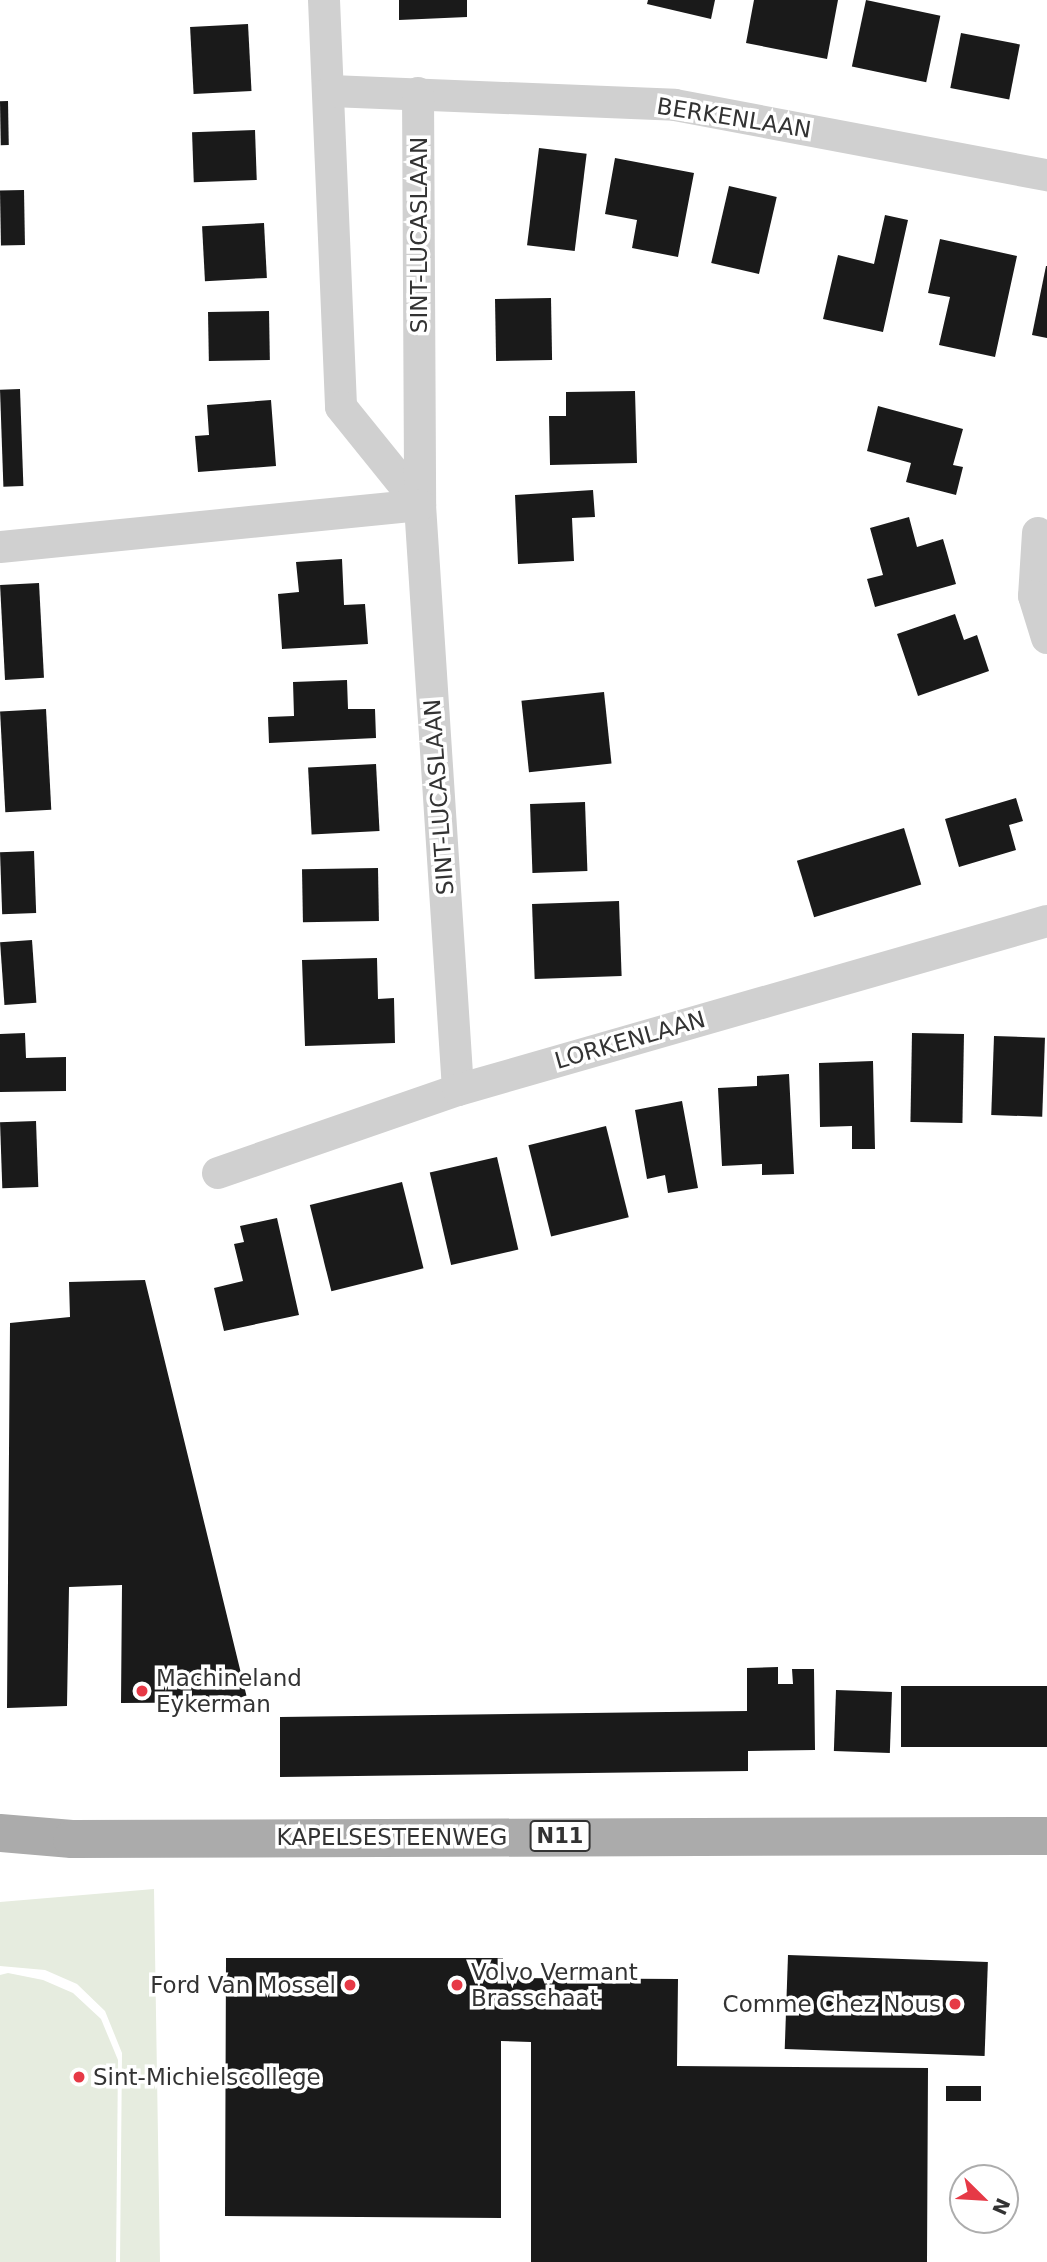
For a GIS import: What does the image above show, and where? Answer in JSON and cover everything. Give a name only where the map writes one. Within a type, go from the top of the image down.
[{"type":"main road","name":"KAPELSESTEENWEG","points":[[0,1833],[72,1839],[1047,1836]]},
{"type":"main road","name":"KAPELSESTEENWEG","points":[[0,1855],[72,1839]]},
{"type":"street","points":[[324,0],[331,91],[341,407],[420,505]]},
{"type":"street","points":[[331,91],[418,93]]},
{"type":"street","name":"BERKENLAAN","points":[[418,93],[675,105],[1047,175]]},
{"type":"street","name":"SINT-LUCASLAAN","points":[[418,93],[420,505],[458,1090]]},
{"type":"street","points":[[0,547],[420,505]]},
{"type":"street","points":[[1038,533],[1034,596],[1047,638]]},
{"type":"street","name":"LORKENLAAN","points":[[218,1173],[458,1090],[1047,921]]},
{"type":"shaded area","points":[[154,1889],[160,2262],[120,2262],[122,2053],[105,2011],[77,1984],[45,1970],[0,1966],[0,1902]]},
{"type":"shaded area","points":[[8,1973],[43,1980],[73,1993],[101,2019],[118,2060],[116,2262],[0,2262],[0,1975]]},
{"type":"building","points":[[399,0],[467,0],[467,17],[399,20]]},
{"type":"building","points":[[648,0],[715,0],[711,19],[647,4]]},
{"type":"building","points":[[754,0],[838,0],[827,59],[746,43]]},
{"type":"building","points":[[866,0],[940,16],[926,82],[852,67]]},
{"type":"building","points":[[248,24],[252,91],[194,94],[190,27]]},
{"type":"building","points":[[961,33],[1020,44],[1009,99],[950,88]]},
{"type":"building","points":[[0,101],[8,101],[9,145],[1,145]]},
{"type":"building","points":[[255,130],[257,180],[194,182],[192,132]]},
{"type":"building","points":[[539,148],[587,154],[575,251],[527,245]]},
{"type":"building","points":[[615,158],[694,173],[678,257],[632,248],[637,220],[605,214]]},
{"type":"building","points":[[729,186],[777,197],[759,274],[711,263]]},
{"type":"building","points":[[0,190],[24,190],[25,245],[1,245]]},
{"type":"building","points":[[885,215],[908,220],[883,332],[823,319],[838,255],[874,264]]},
{"type":"building","points":[[264,223],[267,278],[205,281],[202,226]]},
{"type":"building","points":[[940,239],[1017,256],[995,357],[939,345],[950,297],[928,293]]},
{"type":"building","points":[[1047,266],[1047,338],[1032,335]]},
{"type":"building","points":[[551,298],[552,360],[496,361],[495,299]]},
{"type":"building","points":[[269,311],[270,360],[209,361],[208,312]]},
{"type":"building","points":[[20,389],[23,486],[3,487],[0,390]]},
{"type":"building","points":[[635,391],[637,463],[550,465],[549,416],[566,416],[566,392]]},
{"type":"building","points":[[271,400],[276,466],[198,472],[195,436],[209,435],[207,405]]},
{"type":"building","points":[[878,406],[963,429],[953,465],[963,467],[956,495],[906,482],[911,463],[867,451]]},
{"type":"building","points":[[593,490],[595,517],[572,518],[574,561],[518,564],[515,495]]},
{"type":"building","points":[[909,517],[917,547],[943,539],[956,584],[875,607],[867,579],[883,575],[870,528]]},
{"type":"building","points":[[342,559],[344,605],[365,604],[368,644],[282,649],[278,594],[299,592],[296,562]]},
{"type":"building","points":[[39,583],[44,678],[5,680],[0,585]]},
{"type":"building","points":[[955,614],[964,640],[977,635],[989,671],[918,696],[897,634]]},
{"type":"building","points":[[347,680],[348,709],[375,709],[376,738],[269,743],[268,717],[294,716],[293,682]]},
{"type":"building","points":[[604,692],[612,764],[529,772],[521,701]]},
{"type":"building","points":[[46,709],[51,810],[5,812],[0,711]]},
{"type":"building","points":[[376,764],[380,831],[312,834],[308,768]]},
{"type":"building","points":[[1016,798],[1023,821],[1009,825],[1016,850],[959,867],[945,819]]},
{"type":"building","points":[[585,802],[587,871],[532,873],[530,804]]},
{"type":"building","points":[[904,828],[921,884],[814,917],[797,861]]},
{"type":"building","points":[[34,851],[36,913],[2,914],[0,852]]},
{"type":"building","points":[[378,868],[379,921],[303,922],[302,869]]},
{"type":"building","points":[[619,901],[622,976],[535,979],[532,904]]},
{"type":"building","points":[[32,940],[36,1003],[4,1005],[0,942]]},
{"type":"building","points":[[377,958],[378,999],[394,998],[395,1043],[305,1046],[302,960]]},
{"type":"building","points":[[25,1033],[26,1058],[66,1057],[66,1091],[0,1092],[0,1034]]},
{"type":"building","points":[[912,1033],[964,1034],[962,1123],[910,1122]]},
{"type":"building","points":[[994,1036],[1045,1038],[1042,1117],[991,1115]]},
{"type":"building","points":[[873,1061],[875,1149],[852,1149],[852,1126],[820,1127],[819,1063]]},
{"type":"building","points":[[789,1074],[794,1174],[762,1175],[762,1164],[722,1166],[718,1088],[757,1086],[757,1076]]},
{"type":"building","points":[[682,1101],[698,1188],[668,1193],[665,1175],[647,1179],[635,1110]]},
{"type":"building","points":[[36,1121],[38,1187],[2,1188],[0,1122]]},
{"type":"building","points":[[606,1126],[629,1217],[551,1237],[528,1145]]},
{"type":"building","points":[[497,1157],[518,1250],[451,1265],[430,1173]]},
{"type":"building","points":[[402,1182],[424,1268],[331,1291],[310,1205]]},
{"type":"building","points":[[277,1218],[299,1315],[224,1331],[214,1288],[243,1281],[234,1244],[244,1242],[240,1226]]},
{"type":"building","points":[[145,1280],[248,1702],[121,1703],[122,1585],[69,1587],[67,1706],[7,1708],[10,1323],[70,1317],[69,1282]]},
{"type":"building","points":[[778,1667],[778,1684],[793,1684],[792,1669],[814,1669],[815,1750],[748,1751],[748,1771],[280,1777],[280,1717],[747,1711],[747,1668]]},
{"type":"building","points":[[901,1686],[1047,1686],[1047,1747],[901,1747]]},
{"type":"building","points":[[836,1690],[892,1692],[890,1753],[834,1751]]},
{"type":"building","points":[[788,1955],[988,1962],[985,2056],[785,2049]]},
{"type":"building","points":[[226,1958],[503,1958],[502,1978],[678,1979],[677,2066],[928,2068],[927,2262],[531,2262],[531,2042],[501,2041],[501,2218],[225,2216]]},
{"type":"building","points":[[946,2086],[981,2086],[981,2101],[946,2101]]},
{"type":"place","name":"Machineland Eykerman","points":[[142,1691]]},
{"type":"place","name":"Ford Van Mossel","points":[[350,1985]]},
{"type":"place","name":"Volvo Vermant Brasschaat","points":[[457,1985]]},
{"type":"place","name":"Comme Chez Nous","points":[[955,2004]]},
{"type":"place","name":"Sint-Michielscollege","points":[[79,2077]]}]
